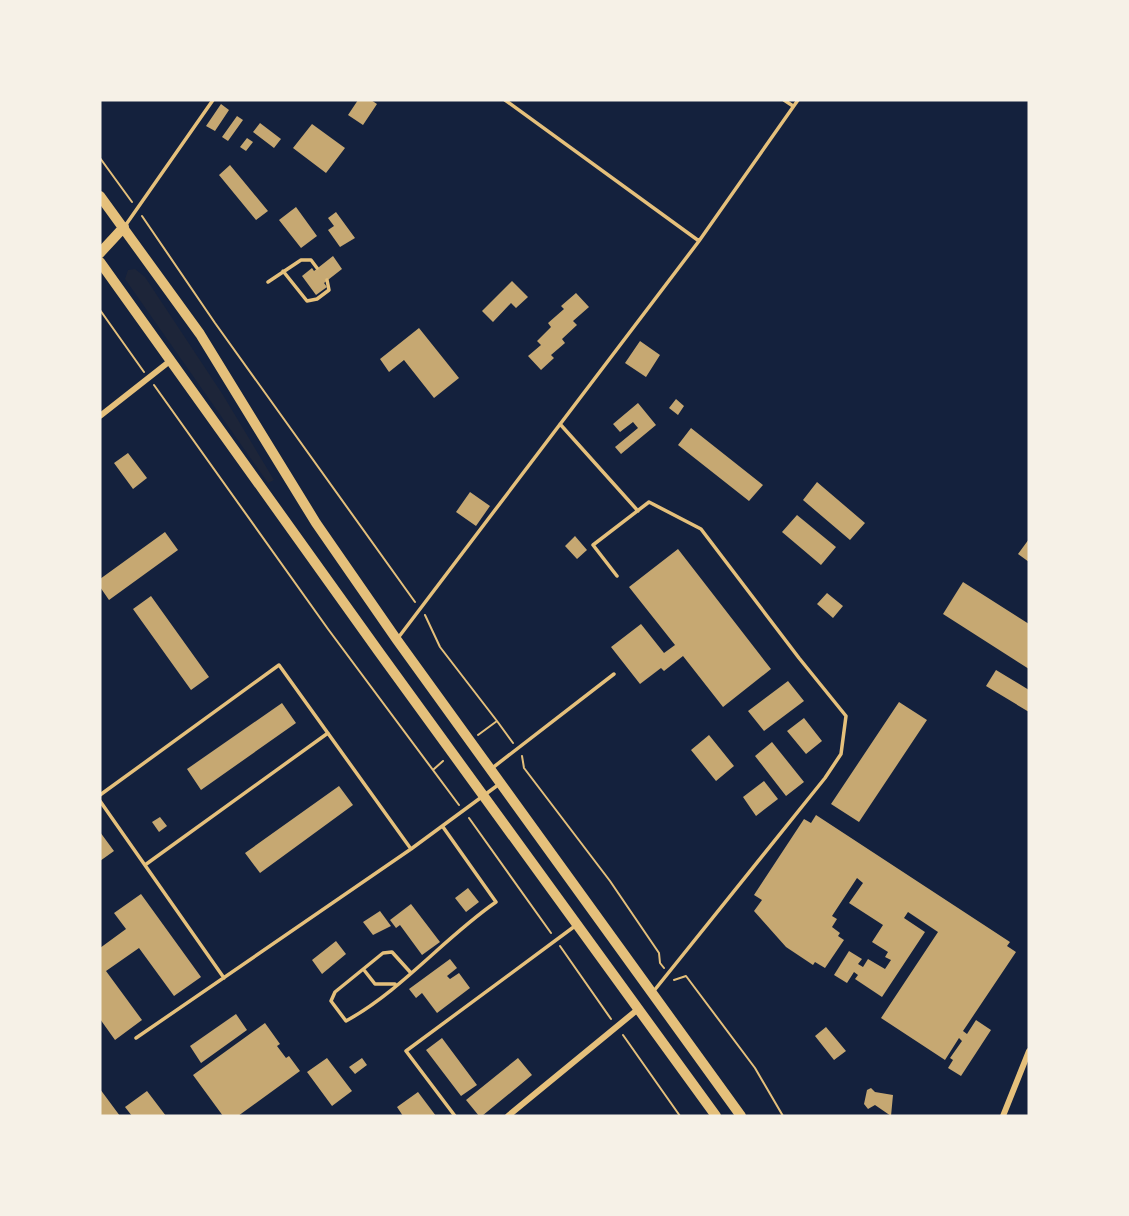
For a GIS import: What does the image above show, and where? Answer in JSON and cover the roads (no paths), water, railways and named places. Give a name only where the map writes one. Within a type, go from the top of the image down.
[{"type":"main road","points":[[100,196],[200,334],[316,523],[397,640],[741,1116]]},
{"type":"main road","points":[[100,253],[124,228]]},
{"type":"main road","points":[[100,262],[716,1116]]},
{"type":"street","points":[[100,416],[170,361]]},
{"type":"street","points":[[508,1116],[637,1010]]},
{"type":"street","points":[[1003,1116],[1029,1051]]},
{"type":"lane","points":[[124,228],[213,100]]},
{"type":"lane","points":[[505,100],[698,241]]},
{"type":"lane","points":[[784,100],[793,106]]},
{"type":"lane","points":[[397,640],[698,241],[798,100]]},
{"type":"lane","points":[[268,282],[300,260],[311,260],[317,268]]},
{"type":"lane","points":[[283,271],[307,301],[317,299],[329,290],[327,280]]},
{"type":"lane","points":[[560,424],[638,511]]},
{"type":"lane","points":[[617,576],[593,545],[649,502],[701,529],[846,716],[841,754],[825,778],[652,994]]},
{"type":"lane","points":[[100,795],[279,665],[411,849]]},
{"type":"lane","points":[[490,770],[614,674]]},
{"type":"lane","points":[[145,865],[328,733]]},
{"type":"lane","points":[[136,1038],[411,849],[500,784]]},
{"type":"lane","points":[[100,801],[224,978]]},
{"type":"lane","points":[[411,973],[393,952],[383,953],[335,992],[331,1001],[346,1021],[411,973],[496,902],[443,826]]},
{"type":"lane","points":[[455,1116],[406,1051],[576,925]]},
{"type":"lane","points":[[363,969],[375,984],[397,984]]}]
